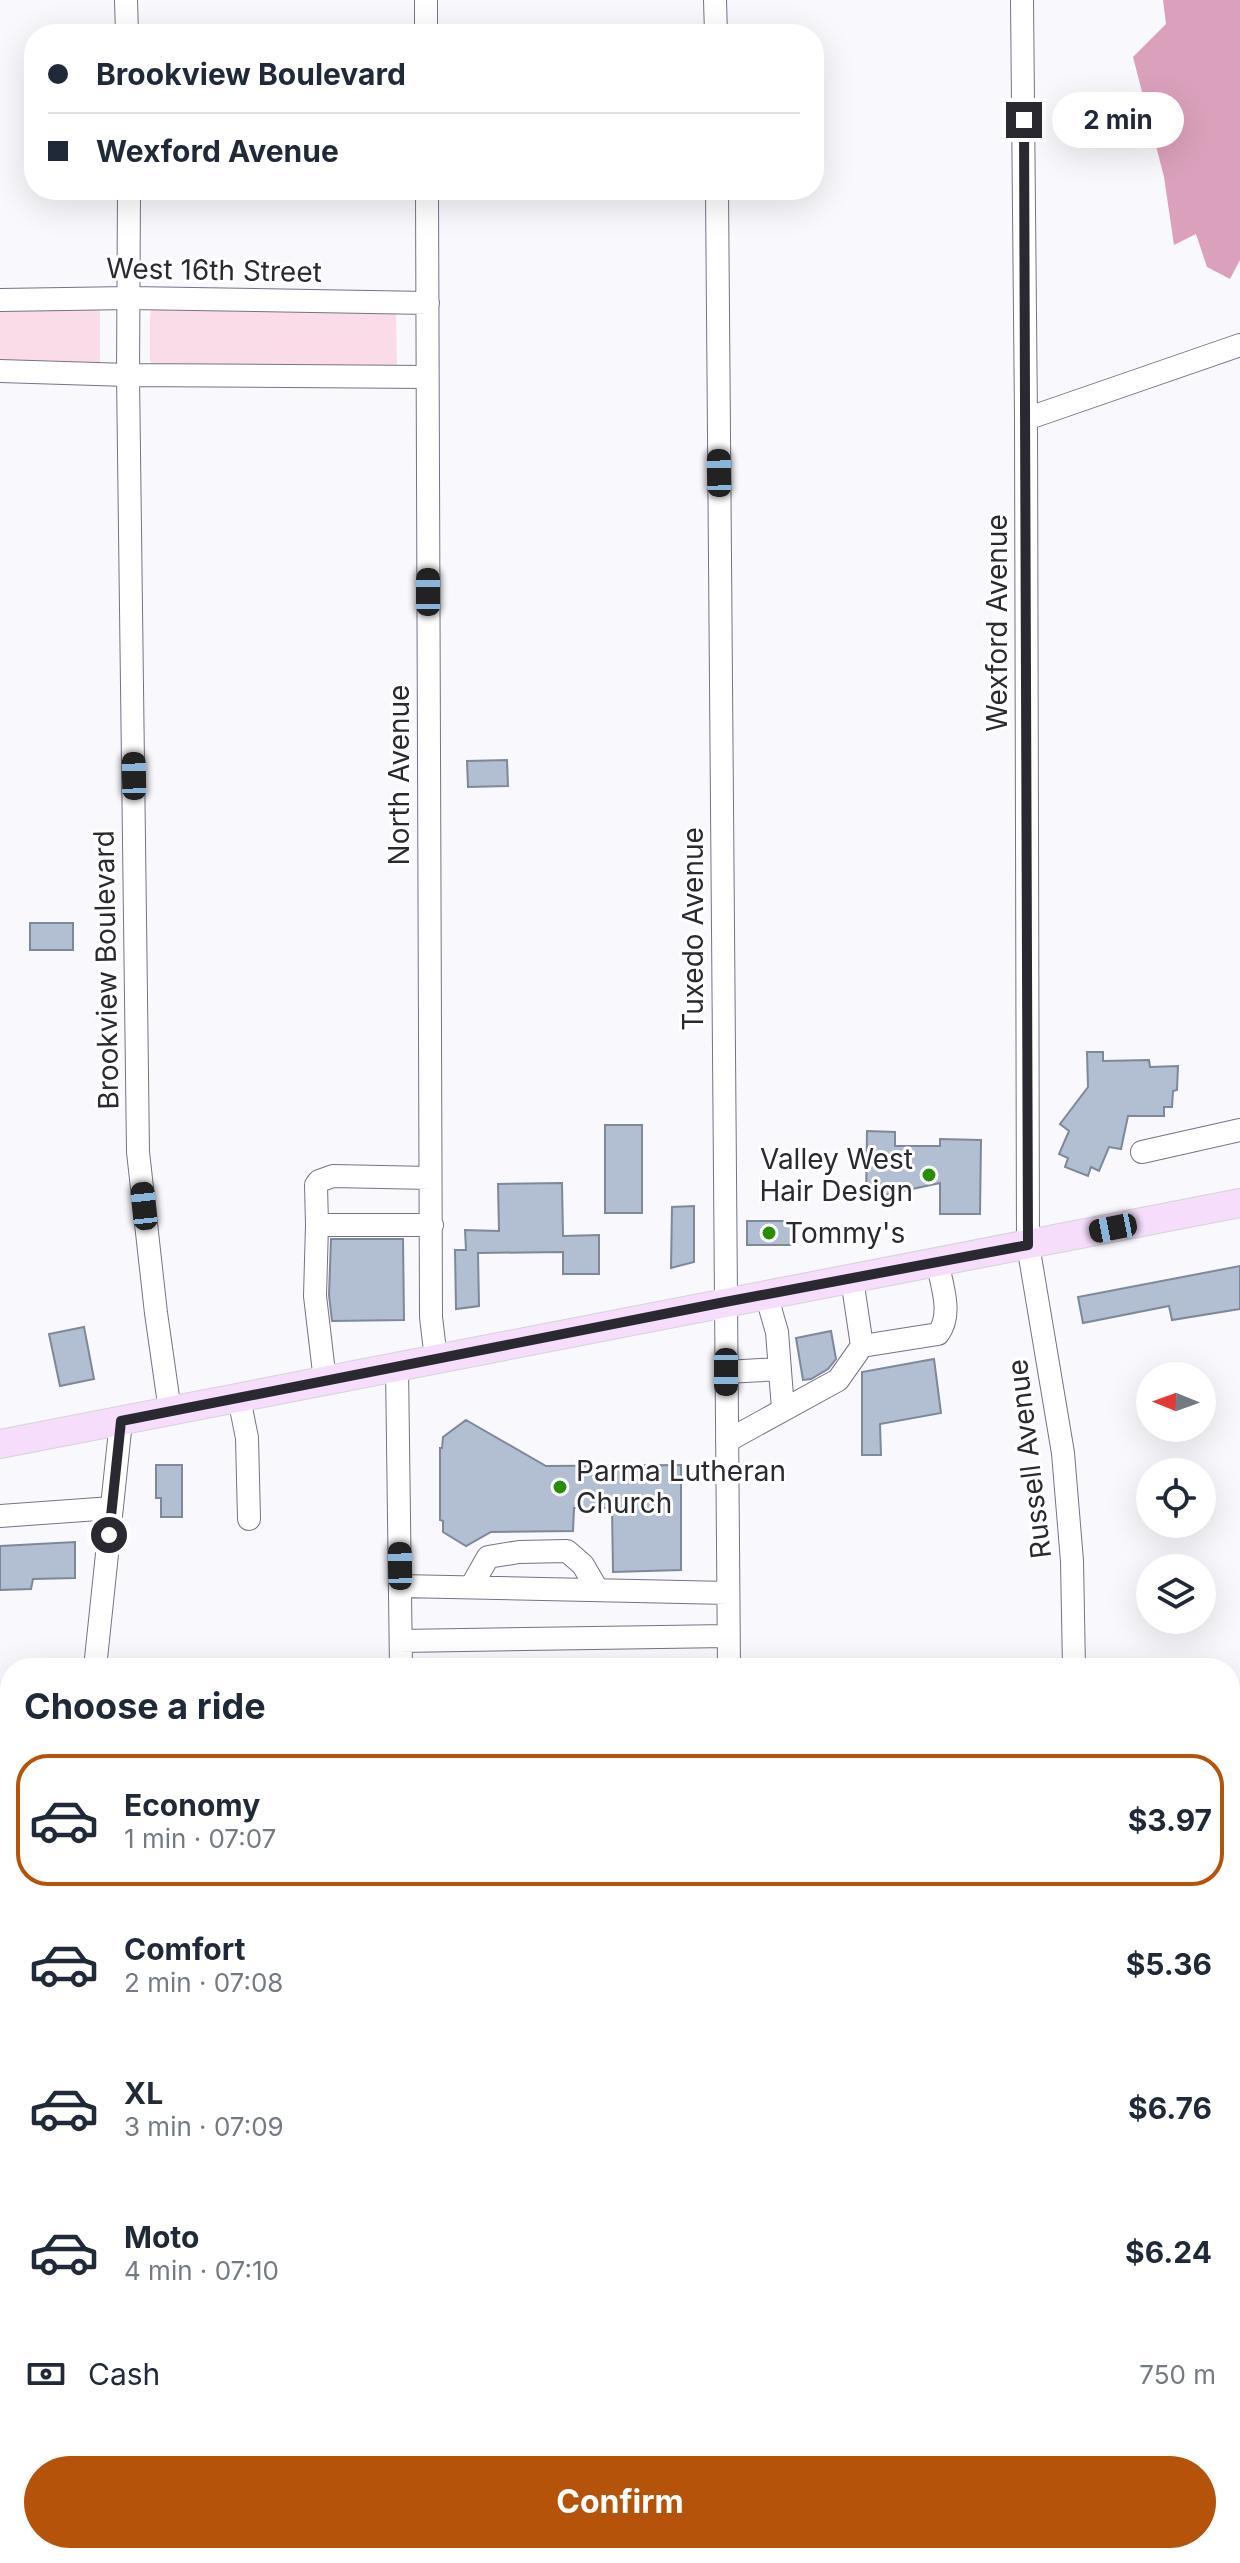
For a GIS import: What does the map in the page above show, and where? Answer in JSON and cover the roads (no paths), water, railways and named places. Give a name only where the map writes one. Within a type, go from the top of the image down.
[{"type":"main road","points":[[0,1444],[1240,1203]]},
{"type":"street","points":[[126,0],[127,24]]},
{"type":"street","points":[[426,0],[426,24]]},
{"type":"street","points":[[715,0],[716,24]]},
{"type":"street","name":"Wexford Avenue","points":[[1022,0],[1028,1245]]},
{"type":"street","name":"Brookview Boulevard","points":[[129,200],[128,375],[138,1152],[170,1411]]},
{"type":"street","name":"North Avenue","points":[[427,200],[431,1317],[436,1359]]},
{"type":"street","name":"Tuxedo Avenue","points":[[717,200],[729,1658]]},
{"type":"street","name":"West 16th Street","points":[[0,300],[130,298],[428,303]]},
{"type":"street","points":[[1026,419],[1240,345]]},
{"type":"street","points":[[0,371],[427,377]]},
{"type":"street","points":[[1142,1152],[1240,1130]]},
{"type":"street","points":[[325,1381],[315,1296],[316,1185],[333,1176],[430,1178]]},
{"type":"street","points":[[317,1225],[432,1225]]},
{"type":"street","name":"Russell Avenue","points":[[1028,1245],[1063,1453],[1072,1561],[1074,1658]]},
{"type":"street","points":[[862,1346],[938,1334],[945,1325],[945,1302],[937,1262]]},
{"type":"street","points":[[727,1441],[838,1380],[862,1346],[852,1279]]},
{"type":"street","points":[[766,1294],[777,1332],[783,1409]]},
{"type":"street","points":[[397,1367],[401,1658]]},
{"type":"street","points":[[726,1372],[780,1369]]},
{"type":"street","points":[[239,1398],[247,1438],[249,1519]]},
{"type":"street","points":[[96,1658],[121,1421]]},
{"type":"street","points":[[0,1516],[112,1508]]},
{"type":"street","points":[[471,1587],[488,1557],[519,1552],[567,1551],[583,1565],[597,1589]]},
{"type":"street","points":[[400,1586],[728,1593]]},
{"type":"street","points":[[401,1641],[728,1636]]},
{"type":"place","name":"Valley West Hair Design","points":[[929,1175]]},
{"type":"place","name":"Tommy's","points":[[769,1233]]},
{"type":"place","name":"Parma Lutheran Church","points":[[560,1487]]}]
